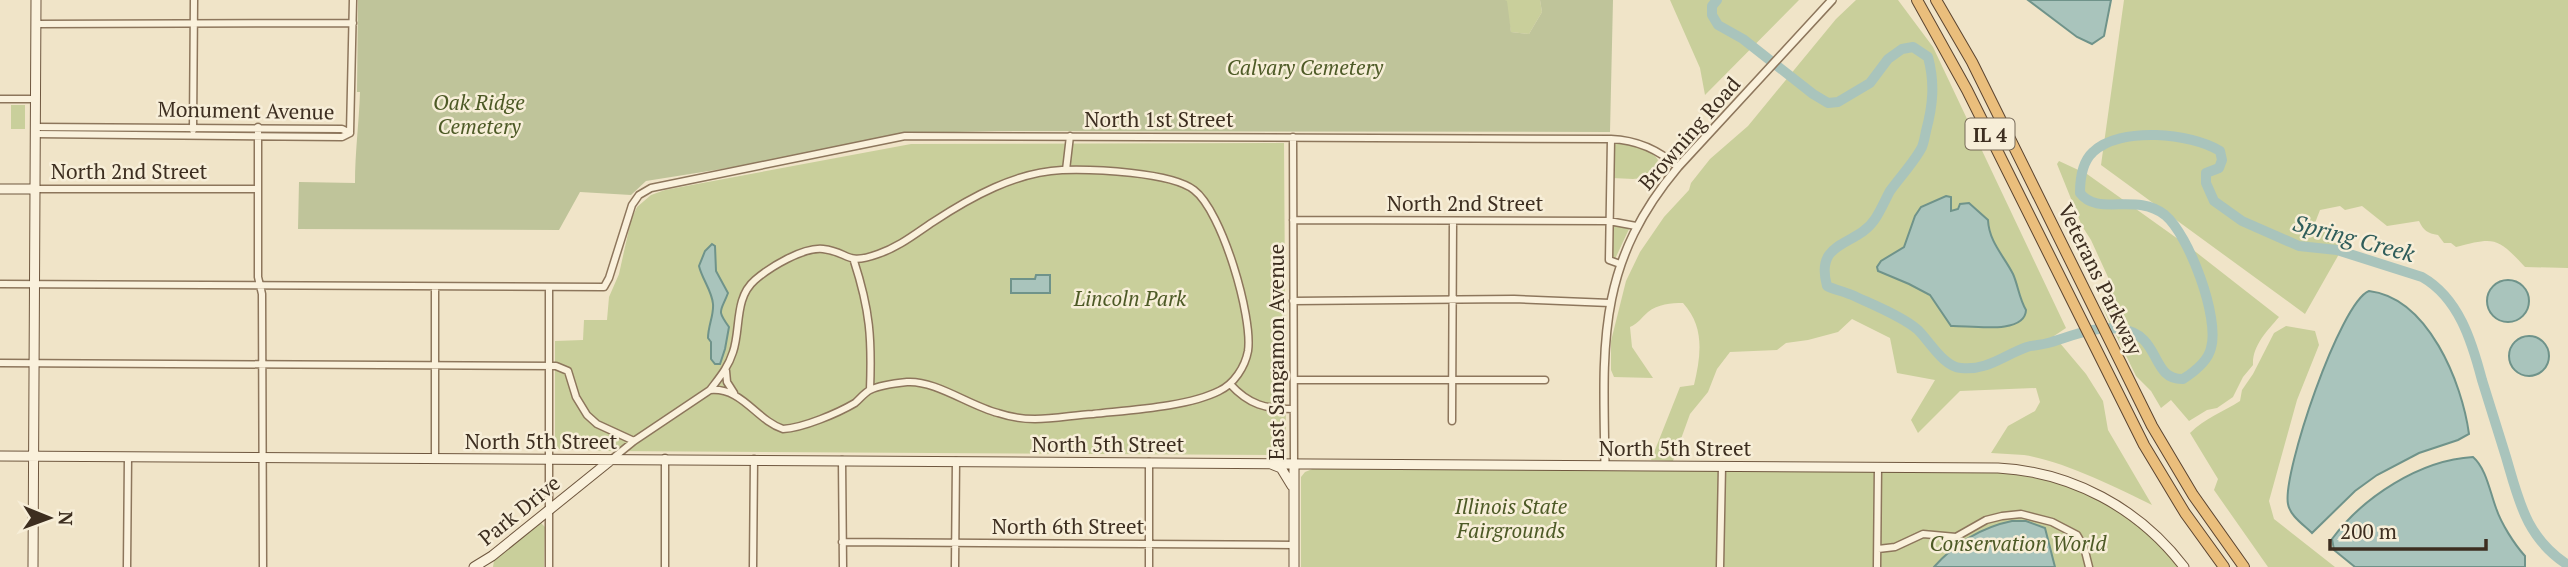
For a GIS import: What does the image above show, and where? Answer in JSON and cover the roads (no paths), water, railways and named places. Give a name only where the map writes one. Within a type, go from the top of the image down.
[{"type":"highway","name":"Veterans Parkway","points":[[1917,0],[1968,90],[2139,436],[2196,530],[2224,567]]},
{"type":"highway","points":[[1929,0],[1972,62]]},
{"type":"highway","name":"Veterans Parkway","points":[[1936,0],[1972,62],[2152,426],[2213,526],[2244,567]]},
{"type":"main road","points":[[33,567],[36,0]]},
{"type":"main road","name":"North 2nd Street","points":[[0,189],[34,189]]},
{"type":"main road","name":"North 5th Street","points":[[0,456],[665,458],[2009,469],[2036,472],[2072,483],[2101,496],[2157,536],[2184,567]]},
{"type":"main road","points":[[571,490],[589,468],[586,462],[576,462],[572,458]]},
{"type":"main road","points":[[595,472],[627,458]]},
{"type":"main road","name":"Park Drive","points":[[481,566],[612,459]]},
{"type":"main road","points":[[1269,463],[1283,471],[1294,490]]},
{"type":"main road","name":"East Sangamon Avenue","points":[[1294,463],[1294,567]]},
{"type":"main road","points":[[1294,490],[1301,472],[1319,463]]},
{"type":"street","points":[[192,135],[194,0]]},
{"type":"street","points":[[350,133],[353,0]]},
{"type":"street","name":"Browning Road","points":[[1605,465],[1605,353],[1610,303],[1620,264],[1636,226],[1678,167],[1829,3]]},
{"type":"street","points":[[36,24],[353,23]]},
{"type":"street","points":[[0,99],[35,99]]},
{"type":"street","points":[[135,126],[135,135]]},
{"type":"street","name":"Monument Avenue","points":[[35,130],[192,126],[342,129],[350,133]]},
{"type":"street","points":[[258,127],[258,279],[262,294],[263,365],[262,567]]},
{"type":"street","name":"Monument Avenue","points":[[35,130],[135,135],[342,137],[350,133]]},
{"type":"street","name":"North 1st Street","points":[[549,288],[604,287],[627,214],[639,195],[658,186],[905,136],[1611,139],[1641,144],[1661,153],[1678,167]]},
{"type":"street","points":[[1066,170],[1070,136]]},
{"type":"street","name":"East Sangamon Avenue","points":[[1293,137],[1294,463]]},
{"type":"street","points":[[1293,155],[1300,144],[1310,137]]},
{"type":"street","points":[[1611,139],[1609,260],[1620,264]]},
{"type":"street","points":[[612,459],[710,390],[726,369],[735,345],[742,301],[755,280],[805,250],[824,249],[854,261],[896,247],[939,218],[1006,183],[1035,173],[1066,170],[1166,179],[1190,187],[1204,200],[1220,230],[1237,276],[1248,331],[1248,349],[1244,364],[1230,384],[1206,396],[1157,407],[1035,419],[984,409],[920,383],[910,382],[870,390],[853,404],[789,429],[779,428],[734,394],[710,390]]},
{"type":"street","name":"North 2nd Street","points":[[34,189],[257,189]]},
{"type":"street","name":"North 2nd Street","points":[[1293,220],[1609,221],[1636,226]]},
{"type":"street","points":[[1452,421],[1453,221]]},
{"type":"street","points":[[854,261],[870,320],[870,390]]},
{"type":"street","points":[[0,284],[549,288],[549,567]]},
{"type":"street","points":[[435,287],[435,458]]},
{"type":"street","points":[[1293,301],[1514,299],[1610,303]]},
{"type":"street","points":[[0,363],[548,366],[568,371],[579,404],[592,420],[634,441]]},
{"type":"street","points":[[726,369],[727,382],[734,394]]},
{"type":"street","points":[[1294,380],[1545,380]]},
{"type":"street","points":[[1230,384],[1261,407],[1293,409]]},
{"type":"street","points":[[127,567],[128,457]]},
{"type":"street","points":[[665,458],[665,567]]},
{"type":"street","points":[[753,567],[754,459]]},
{"type":"street","points":[[842,460],[843,567]]},
{"type":"street","points":[[955,567],[956,461]]},
{"type":"street","points":[[1149,462],[1149,567]]},
{"type":"street","points":[[1720,567],[1722,466]]},
{"type":"street","points":[[1877,567],[1878,467]]},
{"type":"street","points":[[1878,549],[1895,547],[1923,534],[1956,537],[1986,520],[2021,514],[2052,522],[2077,535],[2084,547],[2089,567]]},
{"type":"street","name":"North 6th Street","points":[[842,542],[1294,545]]},
{"type":"water","points":[[2028,0],[2111,0],[2104,36],[2092,44],[2077,37]]},
{"type":"water","points":[[1946,196],[1951,197],[1951,211],[1958,209],[1960,204],[1969,203],[1988,220],[1991,235],[2013,274],[2026,310],[2023,318],[2016,323],[1994,327],[1951,326],[1930,295],[1878,271],[1877,267],[1881,261],[1904,247],[1921,207]]},
{"type":"water","points":[[712,244],[715,246],[716,271],[728,293],[721,310],[729,327],[720,364],[715,364],[711,359],[711,342],[708,338],[713,304],[699,266],[705,251]]},
{"type":"water","points":[[1036,275],[1050,275],[1050,293],[1011,293],[1011,279],[1035,279]]},
{"type":"water","points":[[2508,280],[2523,286],[2529,301],[2523,316],[2508,322],[2493,316],[2487,301],[2493,286]]},
{"type":"water","points":[[2369,291],[2390,297],[2409,309],[2425,326],[2450,368],[2459,391],[2469,434],[2419,453],[2377,475],[2355,491],[2312,533],[2294,516],[2288,504],[2294,460],[2315,390],[2329,355],[2357,302]]},
{"type":"water","points":[[2529,336],[2537,337],[2543,342],[2548,348],[2548,364],[2543,370],[2537,375],[2529,376],[2521,375],[2515,370],[2510,364],[2509,356],[2510,348],[2515,342],[2521,337]]},
{"type":"water","points":[[2473,457],[2484,474],[2504,527],[2525,556],[2525,567],[2355,567],[2334,550],[2332,539],[2376,495],[2413,473],[2433,465]]},
{"type":"water","points":[[2012,521],[2026,521],[2045,528],[2055,567],[1934,567],[1950,551],[1969,538],[1990,527]]},
{"type":"waterway","name":"Spring Creek","points":[[1717,0],[1712,6],[1712,15],[1718,25],[1743,39],[1828,103],[1838,102],[1870,83],[1888,59],[1902,49],[1913,47],[1928,57],[1932,94],[1922,147],[1867,228],[1839,245],[1826,260],[1827,286],[1904,320],[1918,330],[1943,359],[1955,367],[1979,367],[2027,347],[2111,328],[2134,333],[2143,339],[2165,372],[2183,379],[2204,362],[2211,348],[2213,334],[2207,298],[2184,240],[2165,215],[2154,208],[2088,200],[2080,193],[2080,182],[2089,156],[2105,144],[2120,138],[2156,135],[2207,145],[2220,151],[2222,160],[2219,168],[2206,173],[2206,183],[2214,201],[2242,221],[2299,246],[2337,250],[2422,277],[2446,297],[2462,322],[2474,351],[2515,489],[2526,517],[2542,543],[2568,565]]},
{"type":"park label","name":"Calvary Cemetery","points":[[1305,67]]},
{"type":"park label","name":"Oak Ridge Cemetery","points":[[479,114]]},
{"type":"park label","name":"Lincoln Park","points":[[1130,298]]},
{"type":"park label","name":"Illinois State Fairgrounds","points":[[1511,518]]},
{"type":"park label","name":"Conservation World","points":[[2018,543]]}]
